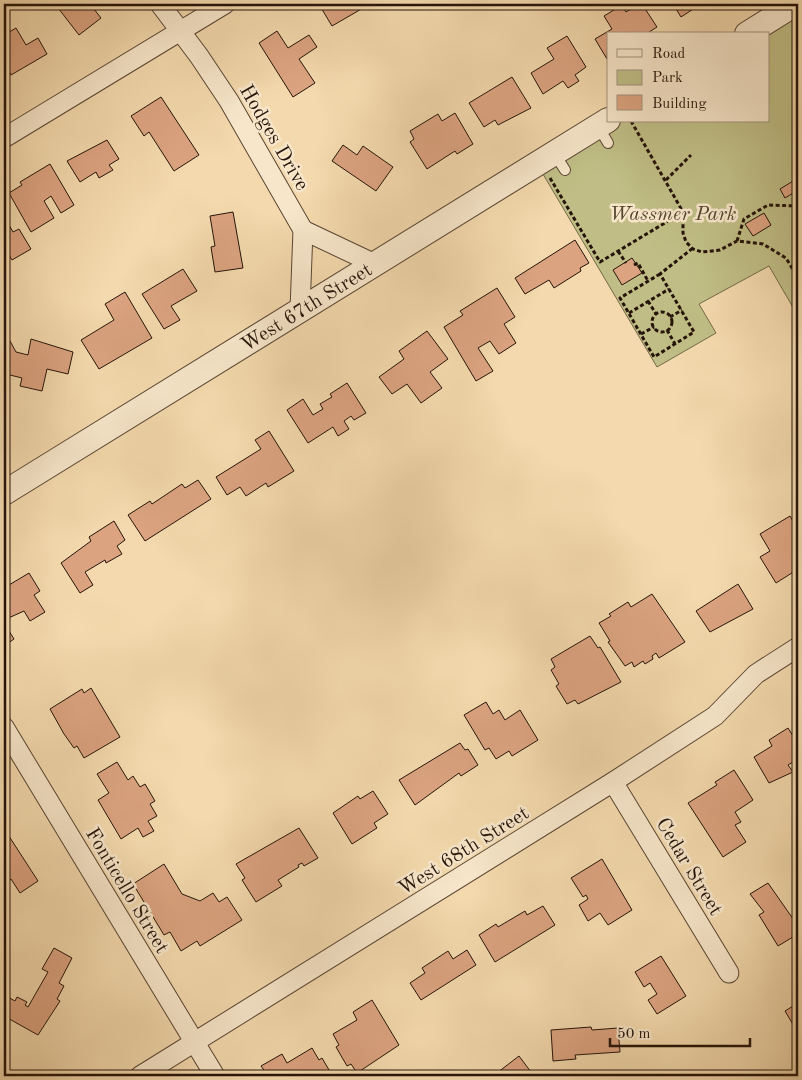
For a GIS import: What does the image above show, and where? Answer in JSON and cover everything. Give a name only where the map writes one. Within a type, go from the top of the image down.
[{"type":"street","name":"Hodges Drive","points":[[160,4],[230,101],[304,230]]},
{"type":"street","points":[[4,138],[225,4]]},
{"type":"street","points":[[750,32],[795,4]]},
{"type":"street","name":"West 67th Street","points":[[4,493],[375,264],[556,166],[605,130]]},
{"type":"street","points":[[300,310],[304,230],[375,264]]},
{"type":"street","name":"West 68th Street","points":[[140,1076],[613,782],[715,716],[756,674],[798,648]]},
{"type":"street","name":"Fonticello Street","points":[[4,727],[215,1076]]},
{"type":"street","name":"Cedar Street","points":[[613,782],[729,974]]},
{"type":"path","points":[[632,122],[683,212],[683,233],[686,242],[702,252],[720,250],[737,241],[763,244],[786,258],[798,278]]},
{"type":"path","points":[[666,180],[692,156]]},
{"type":"path","points":[[556,166],[600,262],[683,212]]},
{"type":"path","points":[[737,241],[744,219],[768,205],[798,206]]},
{"type":"path","points":[[660,274],[694,332],[654,357],[620,298],[660,274],[693,248]]},
{"type":"path","points":[[618,250],[626,263]]},
{"type":"path","points":[[634,265],[638,263],[648,281]]},
{"type":"path","points":[[629,313],[669,289]]},
{"type":"path","points":[[648,301],[656,314]]},
{"type":"path","points":[[670,317],[682,310]]},
{"type":"path","points":[[666,313],[670,317],[672,323],[668,330],[661,332],[654,327],[652,321],[656,314],[666,313]]},
{"type":"path","points":[[641,334],[654,327]]},
{"type":"path","points":[[668,330],[675,344]]},
{"type":"green space","name":"Wassmer Park","points":[[798,10],[798,316],[769,266],[699,304],[716,333],[657,367],[540,169],[616,122],[770,122],[770,32]]},
{"type":"building","points":[[55,4],[90,4],[101,18],[79,35]]},
{"type":"building","points":[[323,4],[370,4],[332,26],[320,6]]},
{"type":"building","points":[[642,4],[657,27],[649,32],[607,32],[607,59],[595,39],[612,29],[604,16],[622,5],[626,12]]},
{"type":"building","points":[[673,4],[701,4],[681,17]]},
{"type":"building","points":[[16,28],[26,45],[38,38],[47,54],[11,75],[4,62],[4,54],[7,52],[4,46],[4,35]]},
{"type":"building","points":[[277,31],[288,48],[309,35],[317,47],[299,59],[315,83],[293,97],[259,43]]},
{"type":"building","points":[[567,36],[586,67],[575,75],[579,81],[568,88],[563,81],[543,94],[531,73],[554,59],[547,48]]},
{"type":"building","points":[[512,77],[531,108],[498,125],[495,120],[484,127],[469,103]]},
{"type":"building","points":[[161,97],[199,155],[174,171],[149,132],[144,136],[131,116]]},
{"type":"building","points":[[455,113],[473,144],[457,154],[455,151],[427,169],[410,142],[414,139],[410,131],[438,114],[442,121]]},
{"type":"building","points":[[107,140],[119,159],[109,165],[113,170],[99,178],[96,172],[80,182],[67,161]]},
{"type":"building","points":[[343,145],[357,155],[363,146],[393,167],[376,191],[332,161]]},
{"type":"building","points":[[50,164],[74,205],[61,213],[51,196],[44,201],[54,218],[31,232],[9,193],[22,185],[20,182]]},
{"type":"building","points":[[798,178],[798,190],[785,198],[780,189]]},
{"type":"building","points":[[233,212],[243,268],[215,272],[211,247],[215,246],[210,216]]},
{"type":"building","points":[[764,213],[771,225],[753,236],[745,224]]},
{"type":"building","points":[[4,216],[13,232],[19,229],[31,249],[12,260],[4,247]]},
{"type":"building","points":[[575,240],[589,263],[580,268],[581,271],[554,288],[549,280],[525,294],[515,278]]},
{"type":"building","points":[[632,258],[642,273],[622,285],[613,270]]},
{"type":"building","points":[[183,269],[197,291],[171,306],[180,320],[164,329],[142,294]]},
{"type":"building","points":[[497,288],[515,317],[504,324],[516,343],[499,354],[490,341],[478,348],[493,371],[476,381],[444,327],[463,315],[460,311]]},
{"type":"building","points":[[125,292],[152,338],[99,369],[81,340],[114,320],[105,304]]},
{"type":"building","points":[[4,330],[16,352],[28,355],[31,339],[73,352],[68,374],[47,369],[42,391],[20,386],[22,378],[6,374],[4,370]]},
{"type":"building","points":[[427,331],[448,359],[430,372],[442,388],[421,403],[407,384],[392,394],[379,377],[404,359],[399,351]]},
{"type":"building","points":[[347,383],[366,413],[354,420],[351,416],[344,421],[349,429],[338,436],[333,427],[308,443],[287,410],[303,399],[313,415],[323,409],[320,404],[332,397],[330,394]]},
{"type":"building","points":[[269,431],[294,471],[268,487],[266,483],[246,496],[240,487],[227,495],[216,477],[261,449],[255,440]]},
{"type":"building","points":[[198,480],[211,499],[145,541],[128,515],[150,501],[152,504],[182,484],[185,488]]},
{"type":"building","points":[[790,516],[795,525],[798,523],[798,573],[795,571],[776,583],[760,557],[770,551],[760,534]]},
{"type":"building","points":[[114,521],[125,540],[117,546],[122,554],[106,563],[105,560],[85,572],[93,585],[80,593],[61,563],[91,541],[89,537]]},
{"type":"building","points":[[29,573],[40,591],[34,595],[45,612],[30,621],[24,611],[4,620],[4,588]]},
{"type":"building","points":[[738,584],[753,609],[710,632],[696,611]]},
{"type":"building","points":[[652,594],[685,642],[659,658],[656,653],[652,656],[653,659],[645,664],[643,661],[634,667],[632,662],[625,666],[608,642],[610,641],[599,623],[628,602],[631,607]]},
{"type":"building","points":[[4,623],[14,639],[4,646]]},
{"type":"building","points":[[590,636],[598,648],[600,647],[621,682],[578,704],[575,700],[567,704],[556,686],[559,684],[551,670],[555,667],[551,659]]},
{"type":"building","points":[[91,688],[120,737],[84,758],[77,746],[74,748],[64,734],[50,709],[82,689],[84,693]]},
{"type":"building","points":[[486,702],[493,714],[499,710],[505,720],[520,710],[538,740],[512,756],[509,751],[496,759],[489,748],[485,750],[464,715]]},
{"type":"building","points":[[788,728],[798,744],[798,759],[788,765],[793,772],[769,783],[754,757],[772,746],[769,740]]},
{"type":"building","points":[[460,743],[465,750],[468,749],[478,765],[461,776],[459,773],[415,805],[399,780]]},
{"type":"building","points":[[117,762],[128,780],[133,776],[140,787],[145,784],[155,801],[150,804],[157,816],[148,821],[154,831],[143,837],[138,828],[121,839],[98,800],[109,793],[97,774]]},
{"type":"building","points":[[734,770],[753,800],[735,812],[741,822],[735,825],[746,842],[723,857],[688,803],[717,785],[715,782]]},
{"type":"building","points":[[373,791],[388,814],[374,823],[377,828],[352,844],[333,813],[358,796],[360,799]]},
{"type":"building","points":[[299,828],[318,858],[304,866],[302,863],[298,865],[299,867],[278,880],[282,886],[256,902],[242,880],[245,878],[236,864]]},
{"type":"building","points":[[5,830],[38,881],[20,893],[11,879],[8,881],[4,875]]},
{"type":"building","points":[[602,859],[632,910],[608,925],[600,913],[588,921],[579,905],[588,899],[586,895],[583,897],[571,878]]},
{"type":"building","points":[[164,864],[182,894],[200,901],[213,893],[219,902],[227,897],[242,920],[200,946],[197,941],[181,951],[170,932],[164,935],[133,884]]},
{"type":"building","points":[[768,883],[798,926],[798,934],[778,946],[759,915],[764,912],[750,894]]},
{"type":"building","points":[[543,906],[555,925],[495,962],[479,935],[496,924],[498,927],[525,911],[527,915]]},
{"type":"building","points":[[54,948],[72,958],[59,983],[64,986],[57,999],[60,1001],[38,1035],[4,1016],[4,995],[15,1001],[17,997],[27,1002],[25,1005],[28,1007],[48,972],[42,969]]},
{"type":"building","points":[[467,950],[476,965],[421,1000],[410,983],[425,973],[422,968],[448,951],[453,959]]},
{"type":"building","points":[[661,956],[686,996],[657,1014],[648,1000],[657,994],[650,983],[644,987],[635,972]]},
{"type":"building","points":[[372,1000],[399,1045],[357,1073],[351,1064],[347,1066],[336,1047],[339,1045],[333,1034],[357,1020],[353,1012]]},
{"type":"building","points":[[798,1003],[798,1033],[785,1011]]},
{"type":"building","points":[[591,1027],[592,1030],[618,1028],[620,1052],[575,1055],[576,1059],[553,1061],[551,1030]]},
{"type":"building","points":[[312,1048],[319,1060],[322,1058],[332,1075],[268,1076],[261,1066],[282,1054],[287,1063]]},
{"type":"building","points":[[519,1056],[534,1076],[493,1076]]}]
